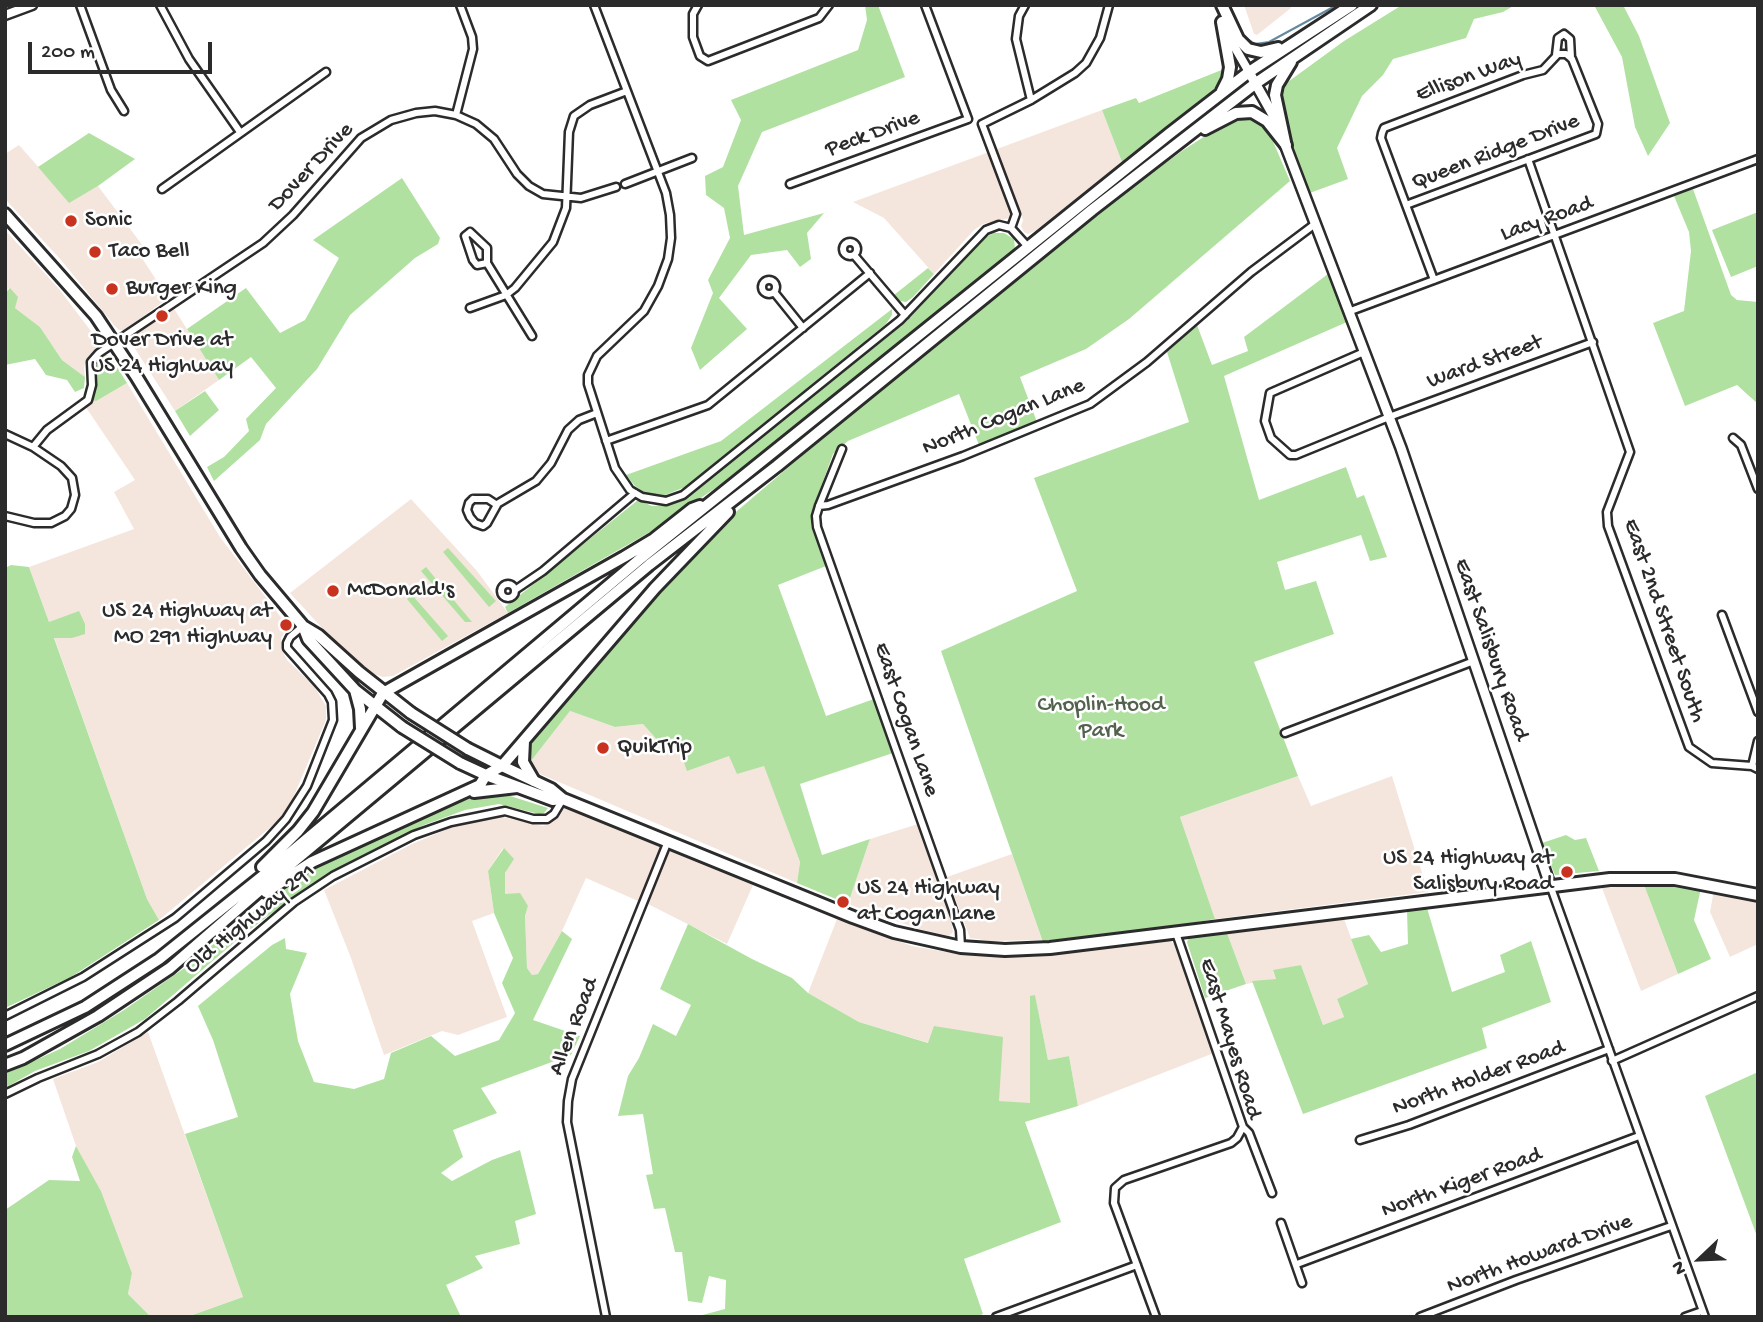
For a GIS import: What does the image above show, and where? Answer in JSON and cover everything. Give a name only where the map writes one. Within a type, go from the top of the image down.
[{"type":"main road","points":[[1222,5],[1238,39],[1254,51],[1274,50],[1312,31]]},
{"type":"main road","points":[[5,1045],[85,1007],[159,959],[713,501],[1248,72],[1352,5]]},
{"type":"main road","points":[[5,1065],[23,1058],[99,1016],[160,975],[649,565],[777,466],[1092,210],[1256,83],[1371,5]]},
{"type":"main road","points":[[1213,100],[1225,86],[1229,73],[1222,22]]},
{"type":"main road","points":[[1286,145],[1275,95],[1277,85],[1296,56]]},
{"type":"main road","name":"East Salisbury Road","points":[[1248,72],[1276,118],[1314,225],[1389,417],[1550,885]]},
{"type":"main road","points":[[1180,141],[1230,115],[1247,111],[1267,121],[1286,145]]},
{"type":"main road","points":[[5,214],[82,299],[114,342],[241,548],[303,626],[314,647],[355,690],[402,727],[460,763],[553,800],[563,799]]},
{"type":"main road","points":[[251,900],[312,862],[480,785],[486,775],[502,765],[685,555],[777,466]]},
{"type":"main road","points":[[224,907],[313,812],[383,693],[624,557],[654,539],[692,509],[713,501]]},
{"type":"main road","points":[[303,626],[318,635],[383,693],[411,713],[468,748],[551,789],[563,799],[874,925],[916,938],[961,947],[1029,950],[1550,885],[1654,877],[1697,881],[1758,895]]},
{"type":"main road","points":[[373,684],[400,681]]},
{"type":"main road","points":[[355,690],[361,729]]},
{"type":"main road","points":[[524,740],[523,762],[534,781]]},
{"type":"main road","points":[[458,796],[484,789],[517,787]]},
{"type":"street","points":[[5,15],[19,7],[32,5]]},
{"type":"street","points":[[80,5],[111,90],[124,111]]},
{"type":"street","points":[[160,5],[189,59],[240,132]]},
{"type":"street","points":[[456,115],[473,49],[472,37],[460,5]]},
{"type":"street","points":[[594,5],[666,193],[670,215],[668,259],[658,286],[644,311],[597,356],[591,367],[588,384],[622,480],[635,492],[654,500],[666,501],[683,495],[905,315],[986,230],[999,225],[1011,228],[1028,248]]},
{"type":"street","points":[[698,5],[693,13],[693,37],[700,56],[708,61],[819,18],[829,7]]},
{"type":"street","points":[[925,5],[968,119],[982,124],[1031,100],[1086,63],[1100,38],[1109,5]]},
{"type":"street","points":[[1025,5],[1019,16],[1016,39],[1031,100]]},
{"type":"street","name":"East Salisbury Road","points":[[1222,5],[1222,22],[1248,72]]},
{"type":"street","name":"Ellison Way","points":[[1406,205],[1381,136],[1384,128],[1523,75],[1543,70],[1556,55],[1558,38],[1564,34],[1570,39],[1569,57]]},
{"type":"street","points":[[1556,55],[1569,57]]},
{"type":"street","name":"Queen Ridge Drive","points":[[1406,205],[1592,137],[1598,124],[1569,57]]},
{"type":"street","points":[[162,189],[326,72]]},
{"type":"street","points":[[470,308],[506,295],[515,288],[553,242],[564,218],[569,132],[574,116],[590,105],[627,91]]},
{"type":"street","name":"Dover Drive","points":[[33,447],[47,430],[88,400],[92,385],[91,362],[99,353],[263,243],[293,215],[361,138],[391,120],[435,111],[456,115],[476,124],[494,139],[528,186],[543,194],[567,198],[594,195],[616,187]]},
{"type":"street","name":"Peck Drive","points":[[790,184],[968,119]]},
{"type":"street","points":[[982,124],[1016,214],[1011,228]]},
{"type":"street","points":[[625,184],[692,158]]},
{"type":"street","name":"East 2nd Street South","points":[[1528,159],[1630,452],[1607,512],[1608,526],[1689,747],[1712,763],[1755,768]]},
{"type":"street","name":"Lacy Road","points":[[1349,312],[1758,159]]},
{"type":"street","points":[[1406,205],[1434,281]]},
{"type":"street","name":"North Cogan Lane","points":[[819,506],[963,456],[1090,404],[1147,362],[1251,272],[1314,225]]},
{"type":"street","points":[[487,263],[477,264],[472,260],[466,236],[470,232],[487,248],[487,263],[532,336]]},
{"type":"street","points":[[854,255],[905,315]]},
{"type":"street","points":[[606,441],[708,405],[870,274]]},
{"type":"street","points":[[774,292],[803,328]]},
{"type":"street","name":"Ward Street","points":[[1364,352],[1270,393],[1265,421],[1271,438],[1290,455],[1593,342]]},
{"type":"street","points":[[497,504],[488,499],[473,499],[467,510],[475,523],[483,526],[492,516],[497,504],[536,481],[551,463],[573,425],[597,414]]},
{"type":"street","points":[[5,434],[33,447],[68,473],[74,485],[73,503],[65,516],[51,523],[34,523],[5,516]]},
{"type":"street","points":[[1733,438],[1741,444],[1758,489]]},
{"type":"street","points":[[819,506],[842,449]]},
{"type":"street","points":[[515,590],[543,571],[635,492]]},
{"type":"street","name":"East Cogan Lane","points":[[819,506],[817,527],[960,930],[961,947]]},
{"type":"street","points":[[1722,615],[1758,712]]},
{"type":"street","points":[[5,1016],[92,972],[175,918],[257,848],[286,819],[307,786],[333,720],[332,702],[328,694],[287,648],[290,637],[303,626]]},
{"type":"street","points":[[1285,733],[1474,661]]},
{"type":"street","points":[[1755,768],[1758,741]]},
{"type":"street","name":"Old Highway 291","points":[[5,1094],[98,1054],[138,1032],[294,902],[332,876],[403,840],[451,822],[505,811],[533,819],[547,819],[554,814],[563,799]]},
{"type":"street","name":"Allen Road","points":[[606,1317],[567,1122],[568,1101],[572,1079],[668,841]]},
{"type":"street","name":"East Salisbury Road","points":[[1550,885],[1703,1314]]},
{"type":"street","name":"East Mayes Road","points":[[1156,1317],[1114,1203],[1115,1186],[1124,1180],[1231,1143],[1243,1127],[1176,933]]},
{"type":"street","points":[[1612,1060],[1758,996]]},
{"type":"street","name":"North Holder Road","points":[[1360,1140],[1409,1125],[1609,1049]]},
{"type":"street","points":[[1243,1127],[1249,1133],[1272,1192]]},
{"type":"street","name":"North Kiger Road","points":[[1297,1264],[1639,1136]]},
{"type":"street","points":[[1281,1223],[1297,1264],[1301,1283]]},
{"type":"street","name":"North Howard Drive","points":[[1420,1317],[1671,1226]]},
{"type":"street","points":[[996,1317],[1137,1265]]},
{"type":"street","points":[[1685,1317],[1703,1314]]},
{"type":"shaded area","points":[[1244,5],[1290,5],[1291,8],[1257,35],[1254,34]]},
{"type":"shaded area","points":[[1102,110],[1122,162],[1035,231],[1028,234],[1024,232],[1021,226],[1023,220],[997,149]]},
{"type":"shaded area","points":[[19,145],[69,202],[98,186],[146,250],[140,255],[168,298],[125,330],[119,330],[114,325],[61,260],[5,199],[5,154]]},
{"type":"shaded area","points":[[989,152],[1011,212],[1010,218],[983,224],[974,230],[934,274],[884,218],[853,202]]},
{"type":"shaded area","points":[[5,230],[59,289],[97,339],[99,346],[87,358],[85,377],[62,360],[40,327],[15,308],[9,288],[5,293]]},
{"type":"shaded area","points":[[173,307],[219,380],[175,411],[130,341],[131,337]]},
{"type":"shaded area","points":[[127,383],[220,537],[286,624],[281,638],[281,649],[287,660],[314,686],[326,706],[326,720],[293,798],[279,820],[159,920],[147,899],[54,637],[72,638],[49,622],[29,567],[134,529],[114,492],[135,480],[85,406],[91,399],[96,400]]},
{"type":"shaded area","points":[[411,499],[477,571],[508,613],[393,676],[383,677],[371,673],[333,640],[290,593]]},
{"type":"shaded area","points":[[570,711],[615,727],[643,724],[666,750],[679,748],[730,756],[764,765],[800,862],[797,883],[540,774],[531,761]]},
{"type":"shaded area","points":[[1298,776],[1311,806],[1392,776],[1428,892],[1215,919],[1180,817]]},
{"type":"shaded area","points":[[563,808],[657,842],[660,848],[638,901],[586,878],[562,931],[538,974],[532,975],[527,968],[525,916],[528,906],[505,894],[505,873],[513,859],[503,848],[488,871],[494,913],[472,921],[507,1017],[458,1035],[442,1031],[384,1055],[351,958],[324,890],[412,844],[462,823],[498,816],[543,826],[551,823]]},
{"type":"shaded area","points":[[918,824],[952,925],[953,932],[949,936],[919,929],[848,904],[870,839]]},
{"type":"shaded area","points":[[674,851],[753,885],[727,944],[648,904],[668,852]]},
{"type":"shaded area","points":[[1012,854],[1042,940],[990,941],[970,938],[947,877]]},
{"type":"shaded area","points":[[1644,885],[1678,974],[1641,991],[1602,888]]},
{"type":"shaded area","points":[[1714,890],[1758,903],[1758,944],[1730,957],[1710,912]]},
{"type":"shaded area","points":[[837,919],[912,946],[964,955],[1034,957],[1169,940],[1174,944],[1214,1053],[1078,1106],[1069,1056],[1048,1060],[1035,996],[1030,996],[1030,1104],[998,1101],[929,1043],[859,1022],[808,993]]},
{"type":"shaded area","points":[[1344,919],[1368,984],[1337,999],[1344,1017],[1323,1025],[1301,965],[1273,971],[1276,979],[1246,984],[1227,933]]},
{"type":"shaded area","points":[[148,1032],[243,1297],[187,1317],[151,1317],[128,1294],[132,1273],[101,1191],[76,1146],[53,1079],[98,1062]]},
{"type":"green space","points":[[865,5],[878,5],[905,77],[762,132],[738,186],[744,235],[824,213],[807,233],[811,259],[800,267],[787,250],[751,255],[719,298],[747,329],[700,370],[691,348],[713,293],[708,280],[730,238],[724,208],[706,195],[705,176],[723,167],[741,120],[731,100],[858,50],[867,20]]},
{"type":"green space","points":[[1402,5],[1515,5],[1503,12],[1474,19],[1466,38],[1393,59],[1383,75],[1362,96],[1337,148],[1348,179],[1307,194],[1280,103],[1281,87],[1344,41]]},
{"type":"green space","points":[[1594,5],[1623,5],[1639,36],[1670,123],[1648,156],[1635,127],[1622,57]]},
{"type":"green space","points":[[1224,69],[1221,80],[1212,92],[1122,162],[1102,110],[1136,98],[1139,103]]},
{"type":"green space","points":[[1246,114],[1266,125],[1290,181],[1129,319],[1086,349],[1020,377],[1037,422],[979,445],[959,394],[848,441],[833,454],[811,514],[811,527],[826,566],[778,585],[826,716],[874,699],[893,753],[800,784],[822,855],[870,839],[848,904],[797,883],[800,862],[764,766],[737,774],[729,756],[687,771],[679,748],[666,750],[643,724],[615,727],[570,711],[531,761],[528,746],[533,737],[717,528],[890,381],[1120,196],[1182,151],[1236,116]]},
{"type":"green space","points":[[89,133],[135,159],[69,203],[38,167]]},
{"type":"green space","points":[[402,178],[440,238],[438,244],[415,258],[350,315],[317,369],[266,424],[260,440],[214,481],[207,467],[224,457],[249,431],[246,419],[276,388],[251,357],[219,380],[187,329],[246,288],[280,333],[305,320],[339,258],[313,240]]},
{"type":"green space","points":[[1693,189],[1731,295],[1737,300],[1758,302],[1758,404],[1737,385],[1685,406],[1653,323],[1684,311],[1691,251],[1689,232],[1674,196]]},
{"type":"green space","points":[[1758,212],[1758,266],[1731,277],[1712,230]]},
{"type":"green space","points":[[994,233],[1004,233],[1014,239],[1015,249],[787,434],[732,477],[650,532],[508,613],[505,607],[638,500],[652,506],[670,505],[686,497],[906,321],[986,237]]},
{"type":"green space","points":[[928,268],[934,274],[913,297],[906,302],[900,301],[894,295]]},
{"type":"green space","name":"Choplin-Hood Park","points":[[1328,274],[1347,322],[1224,376],[1259,500],[1346,467],[1357,498],[1364,495],[1387,557],[1370,561],[1361,535],[1277,562],[1285,590],[1316,581],[1334,634],[1254,662],[1298,776],[1180,817],[1215,919],[1045,948],[941,651],[1077,591],[1034,478],[1189,422],[1167,352],[1197,325],[1212,365],[1248,351],[1244,337]]},
{"type":"green space","points":[[10,288],[18,297],[15,308],[40,327],[62,360],[85,377],[84,388],[75,392],[67,380],[46,375],[35,359],[5,365],[5,293]]},
{"type":"green space","points":[[892,309],[892,315],[886,324],[685,487],[663,496],[645,493],[626,475],[721,441]]},
{"type":"green space","points":[[105,355],[110,356],[127,383],[96,401],[91,399],[96,388],[95,366]]},
{"type":"green space","points":[[205,391],[219,410],[190,436],[175,411]]},
{"type":"green space","points":[[448,548],[496,601],[489,607],[443,552]]},
{"type":"green space","points":[[11,565],[29,567],[49,622],[79,611],[85,624],[85,634],[72,638],[54,638],[147,899],[159,920],[71,977],[5,1008],[5,568]]},
{"type":"green space","points":[[426,567],[472,622],[465,622],[421,571]]},
{"type":"green space","points":[[412,595],[448,636],[442,641],[407,599]]},
{"type":"green space","points":[[487,794],[507,795],[548,808],[539,814],[499,804],[465,810],[424,825],[339,868],[311,884],[244,934],[145,1019],[89,1051],[35,1071],[5,1088],[5,1074],[60,1049],[124,1010],[183,969],[270,898],[313,868],[424,816]]},
{"type":"green space","points":[[1566,835],[1575,840],[1586,838],[1599,871],[1555,875],[1542,843]]},
{"type":"green space","points":[[504,848],[514,859],[505,873],[505,894],[520,893],[528,906],[525,916],[527,968],[532,975],[538,974],[562,931],[572,939],[533,1020],[580,1036],[571,1055],[481,1088],[497,1113],[453,1130],[463,1157],[441,1173],[452,1181],[492,1160],[520,1150],[536,1214],[515,1221],[520,1244],[475,1256],[483,1268],[446,1285],[461,1317],[187,1317],[243,1297],[185,1134],[238,1117],[213,1040],[198,1006],[272,945],[285,938],[286,949],[307,953],[290,994],[298,1041],[314,1082],[354,1089],[384,1079],[391,1053],[431,1036],[455,1056],[499,1040],[515,1013],[502,983],[513,958],[494,913],[488,871]]},
{"type":"green space","points":[[1644,885],[1701,888],[1694,920],[1711,959],[1678,974]]},
{"type":"green space","points":[[1427,908],[1452,992],[1505,972],[1500,955],[1531,941],[1551,1002],[1482,1028],[1487,1048],[1303,1114],[1252,981],[1276,979],[1273,970],[1301,965],[1323,1025],[1344,1017],[1337,999],[1368,984],[1351,939],[1369,935],[1381,952],[1408,944],[1407,911]]},
{"type":"green space","points":[[688,924],[792,978],[808,993],[859,1022],[928,1043],[934,1026],[1003,1037],[999,1101],[1030,1103],[1030,996],[1035,995],[1048,1060],[1069,1056],[1078,1106],[1025,1122],[1061,1222],[964,1259],[983,1314],[976,1317],[695,1317],[725,1309],[726,1280],[709,1276],[702,1303],[688,1301],[682,1252],[675,1252],[665,1208],[654,1209],[646,1175],[653,1174],[643,1114],[618,1116],[628,1076],[639,1058],[653,1024],[676,1036],[691,1005],[660,989]]},
{"type":"green space","points":[[1227,933],[1246,984],[1205,998],[1187,942],[1189,938]]},
{"type":"green space","points":[[1758,1072],[1758,1239],[1705,1096]]},
{"type":"green space","points":[[76,1146],[101,1191],[132,1273],[128,1294],[151,1317],[5,1317],[5,1210],[49,1180],[80,1181],[72,1157]]},
{"type":"waterway","points":[[1246,38],[1255,44],[1269,42],[1337,5]]},
{"type":"place","name":"Sonic","points":[[71,221]]},
{"type":"place","name":"Taco Bell","points":[[95,252]]},
{"type":"place","name":"Burger King","points":[[112,289]]},
{"type":"place","name":"Dover Drive at US 24 Highway","points":[[162,316]]},
{"type":"place","name":"McDonald's","points":[[333,591]]},
{"type":"place","name":"US 24 Highway at MO 291 Highway","points":[[286,625]]},
{"type":"place","name":"QuikTrip","points":[[603,748]]},
{"type":"place","name":"US 24 Highway at Salisbury Road","points":[[1567,872]]},
{"type":"place","name":"US 24 Highway at Cogan Lane","points":[[843,902]]}]
